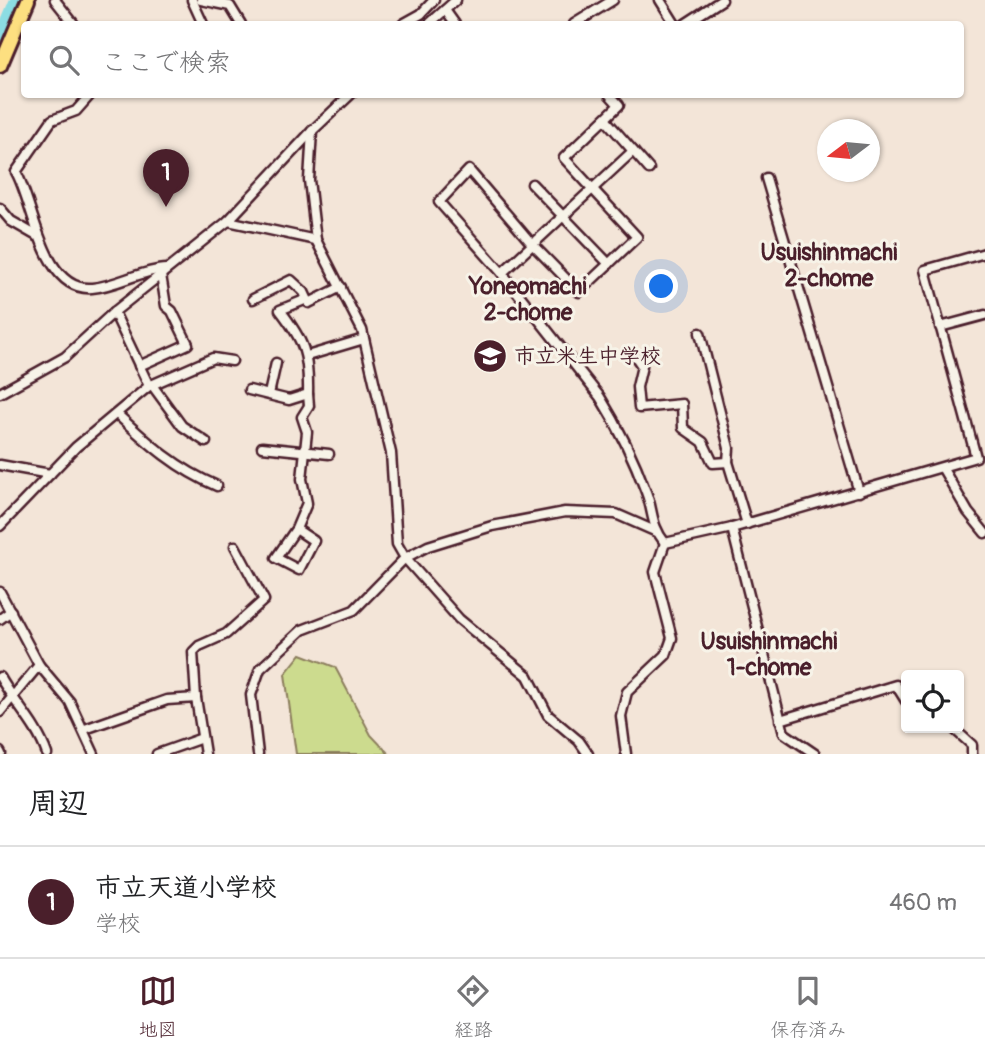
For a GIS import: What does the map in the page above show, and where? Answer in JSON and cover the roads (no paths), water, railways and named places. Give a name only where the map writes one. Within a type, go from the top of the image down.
[{"type":"main road","points":[[0,66],[28,0]]},
{"type":"street","points":[[55,0],[72,21]]},
{"type":"street","points":[[192,0],[202,21]]},
{"type":"street","points":[[201,0],[230,6],[239,21]]},
{"type":"street","points":[[408,21],[421,14],[434,0]]},
{"type":"street","points":[[432,21],[456,0]]},
{"type":"street","points":[[580,21],[613,0]]},
{"type":"street","points":[[661,0],[673,21]]},
{"type":"street","points":[[690,21],[722,0]]},
{"type":"street","points":[[445,10],[452,21]]},
{"type":"street","points":[[87,98],[76,111],[52,120],[16,172],[29,200],[37,236],[58,272],[72,283],[86,288],[164,272]]},
{"type":"street","points":[[0,393],[65,356],[114,312],[228,221],[347,98]]},
{"type":"street","points":[[613,98],[619,105],[564,158],[637,237],[579,292],[532,244],[469,170],[439,202],[502,272],[612,417],[648,495],[650,516],[665,543]]},
{"type":"street","points":[[605,119],[649,169]]},
{"type":"street","points":[[312,131],[309,180],[316,240],[365,339],[391,453],[394,533],[405,558],[459,619],[528,676],[548,715],[579,741],[588,754]]},
{"type":"street","points":[[502,272],[633,151]]},
{"type":"street","points":[[766,178],[859,492]]},
{"type":"street","points":[[531,184],[609,264]]},
{"type":"street","points":[[0,208],[12,221],[37,236]]},
{"type":"street","points":[[228,221],[316,240]]},
{"type":"street","points":[[665,543],[747,524],[943,469],[976,457],[925,270],[985,253]]},
{"type":"street","points":[[139,366],[188,344],[172,310],[166,306],[164,272]]},
{"type":"street","points":[[253,299],[292,280],[304,292],[309,303],[341,287]]},
{"type":"street","points":[[296,528],[314,541],[299,570],[276,558],[296,528],[307,503],[302,479],[307,432],[302,417],[309,406],[307,356],[301,337],[280,310],[307,299]]},
{"type":"street","points":[[114,312],[150,386],[182,426],[206,442]]},
{"type":"street","points":[[940,327],[985,315]]},
{"type":"street","points":[[700,333],[729,448],[728,462],[747,524]]},
{"type":"street","points":[[307,356],[365,339]]},
{"type":"street","points":[[633,354],[642,366],[637,387],[639,408],[682,404],[683,428],[703,442],[713,463],[728,462]]},
{"type":"street","points":[[0,526],[76,447],[150,386],[213,358],[232,361]]},
{"type":"street","points":[[269,394],[276,363]]},
{"type":"street","points":[[249,390],[289,400],[308,394]]},
{"type":"street","points":[[118,415],[157,452],[187,473],[216,486]]},
{"type":"street","points":[[262,447],[329,454]]},
{"type":"street","points":[[1,466],[51,474]]},
{"type":"street","points":[[943,469],[968,512],[985,533]]},
{"type":"street","points":[[258,754],[251,695],[260,669],[302,631],[355,610],[405,558],[428,546],[492,526],[565,512],[616,514],[657,532]]},
{"type":"street","points":[[732,528],[784,733],[815,754]]},
{"type":"street","points":[[626,754],[621,716],[628,692],[666,655],[670,647],[671,626],[655,572],[665,543]]},
{"type":"street","points":[[205,754],[196,698],[193,652],[199,646],[226,634],[264,600],[234,546]]},
{"type":"street","points":[[0,592],[39,666],[70,702],[85,729],[94,754]]},
{"type":"street","points":[[0,619],[11,611]]},
{"type":"street","points":[[0,712],[13,700],[39,666]]},
{"type":"street","points":[[0,677],[13,700],[38,730],[47,754]]},
{"type":"street","points":[[780,720],[897,685],[901,692]]},
{"type":"street","points":[[85,729],[167,700],[196,698]]},
{"type":"street","points":[[959,733],[972,745],[972,754]]},
{"type":"street","points":[[157,754],[202,738]]},
{"type":"waterway","points":[[0,40],[17,0]]},
{"type":"place","name":"市立天道小学校","points":[[166,207]]},
{"type":"place","name":"市立米生中学校","points":[[490,356]]},
{"type":"district","name":"Usuishinmachi 2-chome","points":[[829,265]]},
{"type":"district","name":"Yoneomachi 2-chome","points":[[528,299]]},
{"type":"district","name":"Usuishinmachi 1-chome","points":[[769,654]]}]
